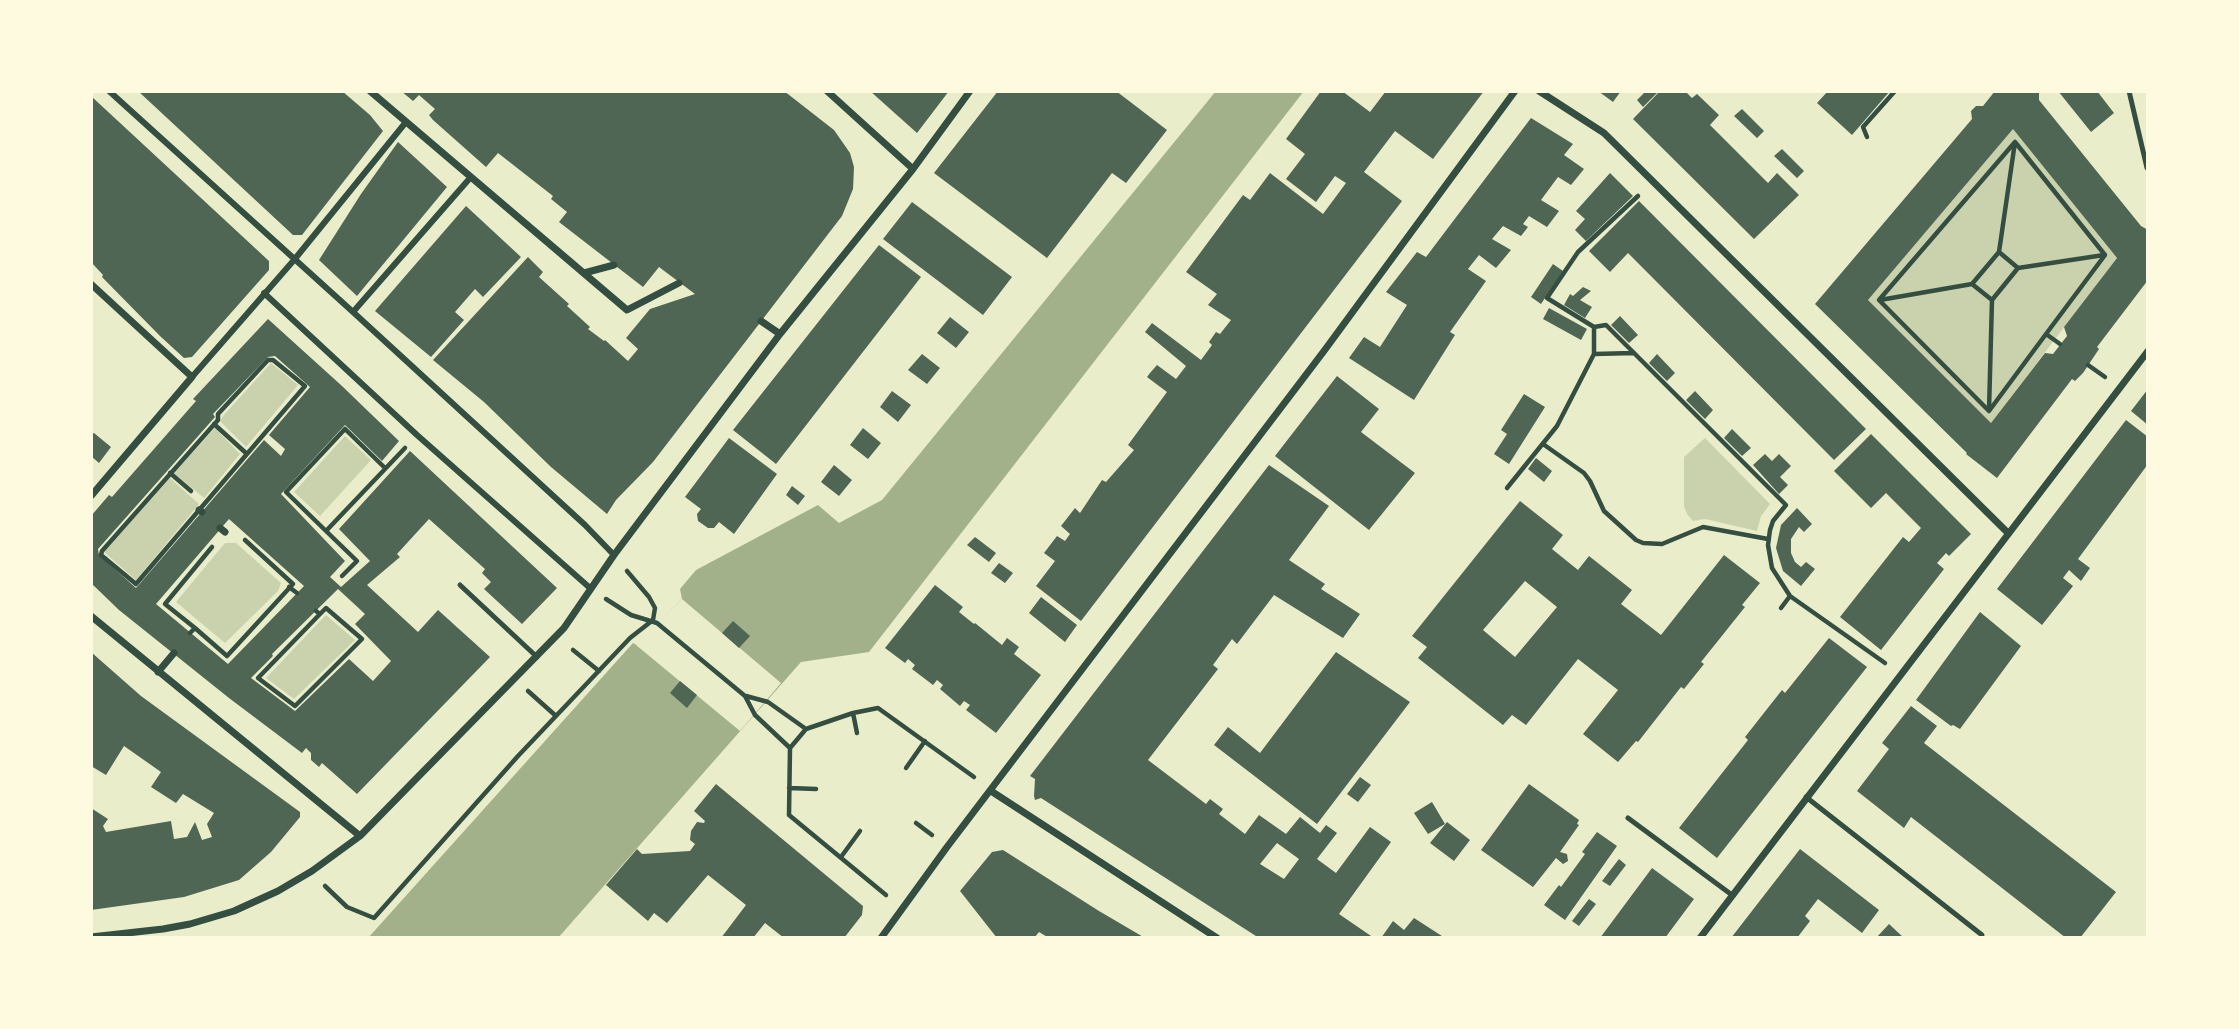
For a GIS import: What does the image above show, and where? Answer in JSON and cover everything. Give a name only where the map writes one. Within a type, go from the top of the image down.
[{"type":"street","points":[[109,91],[585,525],[614,555]]},
{"type":"street","points":[[370,91],[627,310],[679,283]]},
{"type":"street","points":[[827,91],[912,169]]},
{"type":"street","points":[[91,937],[163,929],[234,911],[278,891],[312,871],[360,835],[556,636],[780,334],[912,169],[970,91]]},
{"type":"street","points":[[881,938],[1332,341],[1515,91]]},
{"type":"street","points":[[1539,91],[1604,133],[2008,533]]},
{"type":"street","points":[[91,496],[294,260],[406,122]]},
{"type":"street","points":[[353,312],[470,178]]},
{"type":"street","points":[[584,273],[614,265]]},
{"type":"street","points":[[91,284],[192,377]]},
{"type":"street","points":[[264,293],[417,435],[590,588]]},
{"type":"street","points":[[761,321],[780,334]]},
{"type":"street","points":[[1700,938],[2148,351]]},
{"type":"street","points":[[91,616],[360,835]]},
{"type":"street","points":[[158,672],[174,653]]},
{"type":"street","points":[[991,791],[1217,938]]},
{"type":"lane","points":[[2129,91],[2147,168]]},
{"type":"lane","points":[[460,585],[537,657]]},
{"type":"lane","points":[[1806,797],[1982,935]]},
{"type":"lane","points":[[1628,818],[1732,895]]},
{"type":"path","points":[[1867,137],[1863,127],[1895,91]]},
{"type":"path","points":[[1879,300],[1972,284],[1999,252],[2015,142]]},
{"type":"path","points":[[2015,142],[2105,255]]},
{"type":"path","points":[[1879,300],[2015,142]]},
{"type":"path","points":[[1654,181],[1577,252],[1547,298],[1594,327],[1606,326],[1787,505],[1773,521],[1768,539],[1772,568],[1790,596],[1900,674]]},
{"type":"path","points":[[1999,252],[2018,268]]},
{"type":"path","points":[[1989,411],[1992,300],[2018,268],[2105,255]]},
{"type":"path","points":[[1989,411],[2105,255]]},
{"type":"path","points":[[1972,284],[1992,300]]},
{"type":"path","points":[[1879,300],[1989,411]]},
{"type":"path","points":[[1507,488],[1557,426],[1594,354],[1594,327]]},
{"type":"path","points":[[2046,334],[2060,344]]},
{"type":"path","points":[[1594,354],[1634,353]]},
{"type":"path","points":[[268,360],[273,360],[304,386],[136,584],[101,555],[102,551],[214,424],[218,420],[218,414],[268,360]]},
{"type":"path","points":[[214,424],[247,454]]},
{"type":"path","points":[[342,576],[357,561],[286,492],[345,429],[386,468]]},
{"type":"path","points":[[326,531],[417,435]]},
{"type":"path","points":[[1542,444],[1584,473],[1604,511],[1636,540],[1643,543],[1662,544],[1703,527],[1768,539]]},
{"type":"path","points":[[170,473],[202,508]]},
{"type":"path","points":[[229,527],[293,584],[289,587],[227,656],[193,631],[165,604],[223,530],[229,527]]},
{"type":"path","points":[[312,871],[332,895],[347,907],[374,918],[556,716],[631,638],[653,620],[655,608],[649,597],[614,555]]},
{"type":"path","points":[[289,587],[297,593]]},
{"type":"path","points":[[590,588],[631,615],[653,620],[745,696],[755,715],[790,748]]},
{"type":"path","points":[[1781,608],[1790,596]]},
{"type":"path","points":[[326,608],[362,639],[295,706],[258,678],[318,612],[326,608]]},
{"type":"path","points":[[556,636],[599,671]]},
{"type":"path","points":[[515,679],[556,716]]},
{"type":"path","points":[[745,696],[768,702],[806,729]]},
{"type":"path","points":[[903,909],[789,815],[790,748],[806,729],[853,713],[878,708],[991,791]]},
{"type":"path","points":[[853,713],[857,733]]},
{"type":"path","points":[[906,768],[925,741]]},
{"type":"path","points":[[789,788],[816,789]]},
{"type":"path","points":[[841,857],[860,831]]},
{"type":"shaded area","points":[[1216,91],[1304,91],[869,652],[801,662],[558,938],[368,938],[633,643],[637,645],[682,599],[680,589],[696,570],[818,505],[839,523],[882,500]]},
{"type":"shaded area","points":[[2013,129],[2117,258],[1991,423],[1868,300]]},
{"type":"shaded area","points":[[271,363],[298,385],[246,447],[220,421]]},
{"type":"shaded area","points":[[215,428],[240,454],[204,498],[174,473]]},
{"type":"shaded area","points":[[345,436],[371,460],[320,516],[294,492]]},
{"type":"shaded area","points":[[1705,438],[1770,504],[1761,516],[1757,531],[1705,519],[1693,521],[1687,514],[1684,506],[1684,457]]},
{"type":"shaded area","points":[[170,478],[199,504],[136,580],[104,552]]},
{"type":"shaded area","points":[[225,543],[236,543],[281,583],[278,591],[225,643],[176,602]]},
{"type":"shaded area","points":[[326,615],[355,640],[294,699],[266,678]]},
{"type":"pier","points":[[682,599],[781,683],[740,731],[636,645]]},
{"type":"building","points":[[138,91],[342,91],[370,115],[383,131],[302,235],[293,235]]},
{"type":"building","points":[[401,91],[784,91],[834,130],[850,153],[854,167],[853,189],[842,216],[653,462],[616,500],[607,514],[551,467],[484,402],[433,360],[528,257],[543,272],[539,277],[569,304],[567,306],[590,327],[588,329],[628,361],[638,349],[626,338],[650,309],[695,294],[659,267],[643,287],[559,222],[567,212],[551,199],[553,196],[498,153],[486,167],[433,120],[429,115],[435,109],[419,95],[413,101]]},
{"type":"building","points":[[870,91],[949,91],[917,133]]},
{"type":"building","points":[[998,91],[1116,91],[1167,130],[1126,183],[1112,173],[1047,258],[934,173]]},
{"type":"building","points":[[1321,91],[1342,91],[1370,112],[1386,91],[1484,91],[1433,159],[1395,131],[1364,172],[1402,201],[1081,621],[1036,586],[1055,561],[1044,553],[1057,536],[1065,541],[1070,534],[1061,526],[1075,508],[1080,513],[1102,480],[1106,482],[1134,450],[1128,445],[1167,392],[1147,377],[1150,373],[1157,365],[1176,379],[1186,366],[1145,332],[1152,323],[1201,360],[1212,345],[1209,342],[1216,332],[1220,334],[1231,320],[1208,305],[1217,294],[1186,272],[1243,195],[1250,200],[1270,173],[1323,214],[1346,183],[1335,176],[1316,202],[1286,179],[1305,154],[1286,139]]},
{"type":"building","points":[[1598,91],[1621,91],[1613,102]]},
{"type":"building","points":[[1646,91],[1659,91],[1643,107],[1637,100]]},
{"type":"building","points":[[1660,91],[1685,91],[1692,98],[1697,94],[1719,115],[1710,125],[1768,183],[1777,173],[1799,195],[1754,239],[1633,119]]},
{"type":"building","points":[[1828,91],[1890,91],[1852,135],[1817,103]]},
{"type":"building","points":[[1995,91],[2039,91],[2039,100],[2141,226],[2148,230],[2148,280],[2097,347],[2099,349],[2083,373],[2075,381],[2072,379],[1997,478],[1966,454],[1815,304],[1972,119],[1971,111],[1976,106],[1983,106]],"holes":[[[2013,129],[2117,258],[2064,327],[2067,336],[2053,354],[2045,353],[1991,423],[1868,300]]]},
{"type":"building","points":[[2058,91],[2097,91],[2114,113],[2091,132]]},
{"type":"building","points":[[91,96],[269,261],[269,270],[192,357],[184,358],[160,336],[102,277],[91,262]]},
{"type":"building","points":[[1742,109],[1764,131],[1757,138],[1734,116]]},
{"type":"building","points":[[1531,118],[1573,144],[1564,155],[1584,169],[1571,185],[1558,177],[1541,200],[1559,211],[1547,227],[1529,216],[1523,224],[1528,227],[1521,236],[1503,226],[1492,239],[1511,250],[1496,268],[1479,255],[1468,269],[1486,281],[1450,332],[1455,335],[1414,400],[1349,358],[1364,337],[1380,347],[1407,305],[1386,292],[1417,252],[1426,257]]},
{"type":"building","points":[[398,142],[447,187],[357,296],[319,260]]},
{"type":"building","points":[[1782,149],[1804,171],[1797,178],[1774,156]]},
{"type":"building","points":[[1610,173],[1633,196],[1586,241],[1575,230],[1585,219],[1576,211]]},
{"type":"building","points":[[1639,201],[1866,429],[1834,460],[1628,253],[1610,272],[1589,251]]},
{"type":"building","points":[[912,202],[1012,277],[983,315],[883,239]]},
{"type":"building","points":[[466,206],[521,257],[483,297],[475,289],[455,312],[464,320],[431,357],[375,311]]},
{"type":"building","points":[[879,245],[921,277],[776,464],[733,430]]},
{"type":"building","points":[[1553,264],[1563,271],[1541,304],[1531,297]]},
{"type":"building","points":[[1583,287],[1591,291],[1580,300],[1592,307],[1585,318],[1564,305],[1570,294],[1573,296]]},
{"type":"building","points":[[1549,308],[1587,329],[1581,340],[1543,319]]},
{"type":"building","points":[[1620,316],[1638,335],[1629,343],[1611,325]]},
{"type":"building","points":[[950,317],[969,332],[956,348],[937,333]]},
{"type":"building","points":[[268,319],[399,441],[382,461],[345,425],[281,494],[345,561],[330,577],[341,587],[370,561],[339,529],[410,451],[557,588],[522,624],[484,589],[491,582],[482,573],[485,569],[429,519],[397,554],[400,557],[367,585],[418,632],[438,610],[490,657],[357,794],[322,763],[319,767],[311,760],[311,753],[306,748],[302,753],[229,698],[119,610],[91,583],[91,516],[109,495],[112,497],[196,401],[193,399]],"holes":[[[275,356],[310,387],[269,435],[285,449],[281,456],[264,440],[136,588],[99,555],[98,549],[215,417],[213,414],[268,357]],[[229,519],[304,586],[228,664],[156,604]],[[338,589],[365,614],[355,624],[391,661],[373,681],[349,659],[295,711],[251,678]]]},
{"type":"building","points":[[922,354],[940,368],[927,384],[908,370]]},
{"type":"building","points":[[1657,354],[1675,373],[1667,381],[1649,363]]},
{"type":"building","points":[[1337,376],[1379,409],[1361,432],[1415,473],[1369,530],[1275,456]]},
{"type":"building","points":[[2148,389],[2148,425],[2131,411]]},
{"type":"building","points":[[892,391],[911,405],[898,422],[880,407]]},
{"type":"building","points":[[1695,391],[1713,410],[1705,419],[1686,400]]},
{"type":"building","points":[[1524,394],[1545,407],[1509,464],[1494,454],[1507,434],[1501,430]]},
{"type":"building","points":[[2126,420],[2148,437],[2148,464],[2078,559],[2090,568],[2081,581],[2069,570],[2063,578],[2073,586],[2042,625],[1997,589]]},
{"type":"building","points":[[863,428],[881,443],[868,459],[850,445]]},
{"type":"building","points":[[1732,429],[1751,448],[1742,456],[1724,438]]},
{"type":"building","points":[[94,433],[111,447],[99,463],[91,456],[91,435]]},
{"type":"building","points":[[1871,434],[1971,534],[1949,556],[1946,553],[1937,563],[1944,569],[1881,650],[1840,617],[1903,537],[1909,542],[1921,528],[1886,493],[1871,508],[1834,471]]},
{"type":"building","points":[[729,438],[777,474],[734,534],[719,522],[714,528],[708,528],[698,521],[697,514],[701,509],[685,497]]},
{"type":"building","points":[[1765,454],[1772,461],[1779,454],[1791,466],[1780,477],[1788,485],[1779,494],[1753,465]]},
{"type":"building","points":[[1536,458],[1552,471],[1544,482],[1528,469]]},
{"type":"building","points":[[834,465],[852,480],[839,496],[821,482]]},
{"type":"building","points":[[1269,465],[1329,506],[1289,560],[1325,584],[1321,589],[1360,614],[1343,638],[1274,595],[1237,644],[1232,639],[1213,665],[1218,669],[1148,760],[1206,804],[1210,799],[1223,809],[1219,814],[1245,834],[1259,815],[1286,834],[1300,817],[1320,833],[1326,825],[1337,833],[1317,859],[1336,873],[1370,827],[1391,842],[1339,914],[1374,938],[1259,938],[1041,798],[1035,800],[1035,779],[1030,776]],"holes":[[[1277,843],[1299,859],[1284,879],[1260,864]]]},
{"type":"building","points":[[792,486],[805,496],[798,505],[786,495]]},
{"type":"building","points":[[1520,501],[1563,535],[1552,549],[1578,570],[1589,556],[1632,590],[1621,604],[1661,635],[1724,555],[1760,583],[1742,605],[1745,607],[1701,662],[1704,664],[1684,689],[1681,687],[1638,742],[1636,741],[1618,762],[1583,734],[1618,690],[1578,659],[1526,725],[1512,715],[1503,725],[1418,658],[1427,647],[1412,636]],"holes":[[[1525,581],[1557,607],[1515,657],[1483,630]]]},
{"type":"building","points":[[1797,508],[1812,524],[1804,532],[1799,527],[1791,539],[1791,553],[1801,567],[1806,562],[1815,569],[1801,586],[1783,571],[1776,548],[1781,525]]},
{"type":"building","points":[[975,537],[996,553],[989,562],[967,545]]},
{"type":"building","points":[[999,563],[1013,573],[1005,583],[991,573]]},
{"type":"building","points":[[935,585],[963,607],[959,612],[1002,645],[1007,638],[1019,647],[1014,654],[1041,675],[996,733],[966,710],[970,705],[964,701],[960,706],[940,689],[943,685],[937,680],[933,685],[912,669],[915,665],[908,659],[905,663],[885,648]]},
{"type":"building","points":[[1041,597],[1077,625],[1065,642],[1029,613]]},
{"type":"building","points":[[1980,612],[2021,646],[1960,729],[1951,726],[1916,700]]},
{"type":"building","points":[[733,621],[750,636],[739,648],[722,633]]},
{"type":"building","points":[[1829,638],[1867,667],[1717,858],[1679,828],[1748,740],[1745,737],[1782,690],[1785,693]]},
{"type":"building","points":[[91,652],[141,696],[300,812],[300,817],[271,852],[239,880],[184,897],[91,910],[91,808],[108,819],[103,826],[106,832],[171,821],[174,839],[187,837],[195,822],[202,840],[212,837],[207,824],[214,813],[183,794],[176,803],[151,787],[161,772],[124,746],[106,775],[91,766]]},
{"type":"building","points":[[1336,652],[1410,702],[1317,824],[1214,745],[1228,727],[1260,753]]},
{"type":"building","points":[[680,681],[697,695],[687,708],[670,693]]},
{"type":"building","points":[[1911,706],[1937,726],[1924,743],[2116,892],[2080,938],[2066,938],[1911,817],[1904,828],[1857,791],[1889,749],[1882,743]]},
{"type":"building","points":[[1360,777],[1371,785],[1358,802],[1347,794]]},
{"type":"building","points":[[716,784],[863,906],[862,915],[844,938],[784,938],[765,923],[753,938],[721,938],[746,905],[708,875],[667,923],[654,913],[648,921],[606,885],[637,849],[642,854],[690,851],[695,844],[690,840],[691,831],[697,822],[705,821],[694,811]]},
{"type":"building","points":[[1529,784],[1579,820],[1579,825],[1560,852],[1567,854],[1568,861],[1563,864],[1556,858],[1533,887],[1481,850]]},
{"type":"building","points":[[1432,802],[1445,824],[1428,834],[1414,813]]},
{"type":"building","points":[[1447,822],[1470,840],[1454,861],[1430,843]]},
{"type":"building","points":[[1597,832],[1617,846],[1565,920],[1544,905],[1585,854],[1582,852]]},
{"type":"building","points":[[1800,849],[1879,910],[1862,933],[1818,899],[1805,916],[1810,921],[1797,938],[1731,938]]},
{"type":"building","points":[[1003,850],[1145,938],[1049,938],[1039,932],[1034,938],[997,938],[960,891],[992,852]]},
{"type":"building","points":[[1619,859],[1626,865],[1610,886],[1602,881]]},
{"type":"building","points":[[1652,868],[1694,899],[1665,938],[1600,938]]},
{"type":"building","points":[[1589,899],[1596,904],[1579,926],[1572,921]]},
{"type":"building","points":[[1414,918],[1445,938],[1381,938],[1393,921],[1404,930]]},
{"type":"building","points":[[1889,924],[1904,938],[1876,938]]}]
